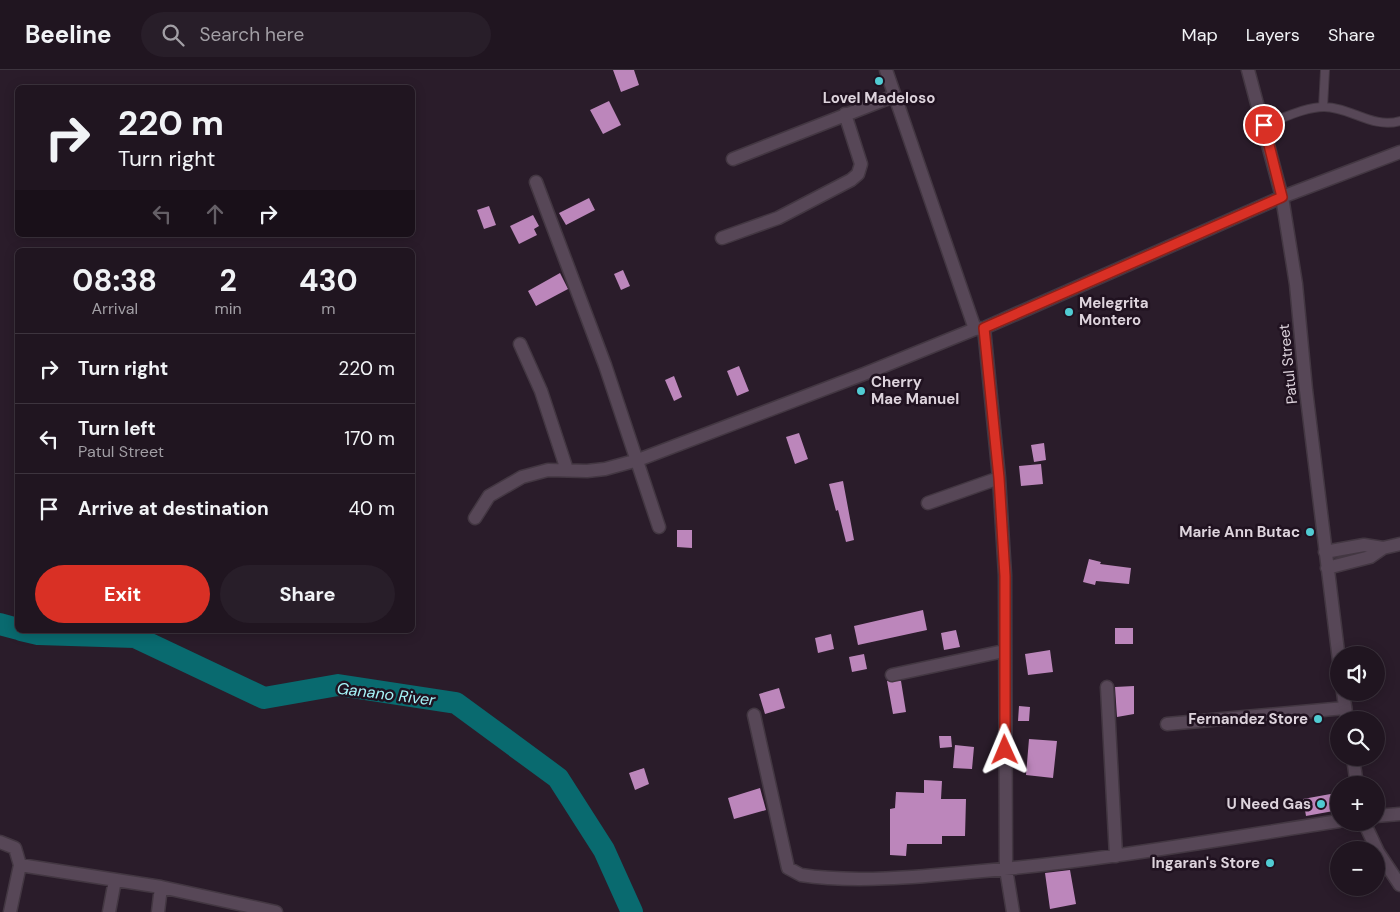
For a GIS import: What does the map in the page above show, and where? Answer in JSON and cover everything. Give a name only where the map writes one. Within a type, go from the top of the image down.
[{"type":"street","points":[[886,70],[979,328],[999,478],[1005,576],[1006,869],[1013,912]]},
{"type":"street","name":"Patul Street","points":[[1248,70],[1282,197],[1296,284],[1337,646]]},
{"type":"street","points":[[733,159],[894,96]]},
{"type":"street","points":[[722,238],[778,218],[851,180],[858,174],[861,164],[845,114]]},
{"type":"street","points":[[475,518],[488,496],[522,477],[548,470],[605,469],[638,460],[979,328],[1282,197],[1400,152],[1400,159]]},
{"type":"street","points":[[536,182],[638,460],[659,527]]},
{"type":"street","points":[[520,344],[541,391],[566,470]]},
{"type":"street","points":[[928,503],[999,478]]},
{"type":"street","points":[[1327,568],[1370,557],[1383,548],[1400,544]]},
{"type":"street","points":[[1325,552],[1364,545],[1383,548]]},
{"type":"street","points":[[892,674],[1004,651]]},
{"type":"street","points":[[1106,687],[1116,856]]},
{"type":"street","points":[[1167,724],[1330,715]]},
{"type":"street","points":[[754,716],[788,868],[794,873],[814,877],[912,878],[1006,869],[1116,856],[1330,822]]},
{"type":"street","points":[[1385,815],[1400,814]]},
{"type":"street","points":[[1368,831],[1378,852],[1400,886]]},
{"type":"street","points":[[0,842],[15,848],[20,865],[10,912]]},
{"type":"street","points":[[20,865],[161,887],[237,907],[276,912]]},
{"type":"street","points":[[109,912],[115,880]]},
{"type":"street","points":[[158,912],[161,887]]},
{"type":"lane","points":[[1323,107],[1325,70]]},
{"type":"lane","points":[[1264,125],[1323,107],[1370,121],[1387,123],[1400,121]]},
{"type":"building","points":[[613,70],[634,70],[639,85],[621,92]]},
{"type":"building","points":[[609,101],[621,125],[603,134],[590,110]]},
{"type":"building","points":[[589,198],[595,210],[566,225],[559,213]]},
{"type":"building","points":[[489,206],[496,225],[484,229],[477,210]]},
{"type":"building","points":[[533,215],[539,226],[534,229],[537,235],[519,244],[510,226]]},
{"type":"building","points":[[623,270],[630,286],[621,290],[614,274]]},
{"type":"building","points":[[560,273],[568,289],[536,306],[528,291]]},
{"type":"building","points":[[739,366],[749,391],[737,396],[727,371]]},
{"type":"building","points":[[674,376],[682,397],[674,401],[665,380]]},
{"type":"building","points":[[799,433],[808,459],[795,464],[786,437]]},
{"type":"building","points":[[1044,443],[1046,460],[1034,462],[1031,445]]},
{"type":"building","points":[[1041,464],[1043,484],[1021,486],[1019,466]]},
{"type":"building","points":[[843,481],[854,540],[846,542],[829,484]]},
{"type":"building","points":[[677,530],[692,530],[692,548],[677,547]]},
{"type":"building","points":[[1089,559],[1101,562],[1100,564],[1131,568],[1129,584],[1096,581],[1095,585],[1083,582]]},
{"type":"building","points":[[923,610],[927,630],[858,645],[854,626]]},
{"type":"building","points":[[1115,628],[1133,628],[1133,644],[1115,644]]},
{"type":"building","points":[[956,630],[960,647],[944,650],[941,633]]},
{"type":"building","points":[[831,634],[834,649],[818,653],[815,638]]},
{"type":"building","points":[[1050,650],[1053,672],[1028,675],[1025,654]]},
{"type":"building","points":[[864,654],[867,669],[852,672],[849,657]]},
{"type":"building","points":[[887,681],[901,681],[906,712],[893,714]]},
{"type":"building","points":[[1134,686],[1134,714],[1117,717],[1115,687]]},
{"type":"building","points":[[779,688],[785,708],[765,714],[759,694]]},
{"type":"building","points":[[1019,706],[1030,707],[1029,721],[1018,721]]},
{"type":"building","points":[[939,736],[951,736],[952,747],[940,748]]},
{"type":"building","points":[[1029,739],[1057,741],[1053,778],[1026,775]]},
{"type":"building","points":[[955,745],[974,747],[972,769],[953,768]]},
{"type":"building","points":[[644,768],[649,784],[635,790],[629,773]]},
{"type":"building","points":[[924,780],[942,781],[941,799],[966,799],[965,836],[942,836],[942,844],[907,844],[906,856],[890,855],[890,809],[895,808],[896,792],[924,793]]},
{"type":"building","points":[[760,788],[766,810],[734,819],[728,798]]},
{"type":"building","name":"U Need Gas","points":[[1330,794],[1330,812],[1306,816],[1303,799]]},
{"type":"building","points":[[1070,870],[1076,904],[1050,909],[1045,873]]},
{"type":"waterway","name":"Ganano River","points":[[0,624],[15,628]]},
{"type":"waterway","name":"Ganano River","points":[[34,633],[135,637],[264,698],[338,685],[456,703],[558,778],[604,850],[632,912]]},
{"type":"place","name":"Lovel Madeloso","points":[[879,81]]},
{"type":"place","name":"Melegrita Montero","points":[[1069,312]]},
{"type":"place","name":"Cherry Mae Manuel","points":[[861,391]]},
{"type":"place","name":"Marie Ann Butac","points":[[1310,532]]},
{"type":"place","name":"Fernandez Store","points":[[1318,719]]},
{"type":"place","name":"U Need Gas","points":[[1321,804]]},
{"type":"place","name":"Ingaran's Store","points":[[1270,863]]},
{"type":"route","points":[[1005,750],[1005,576],[999,478],[993,434],[990,380],[984,328],[1282,197],[1264,125]]}]
